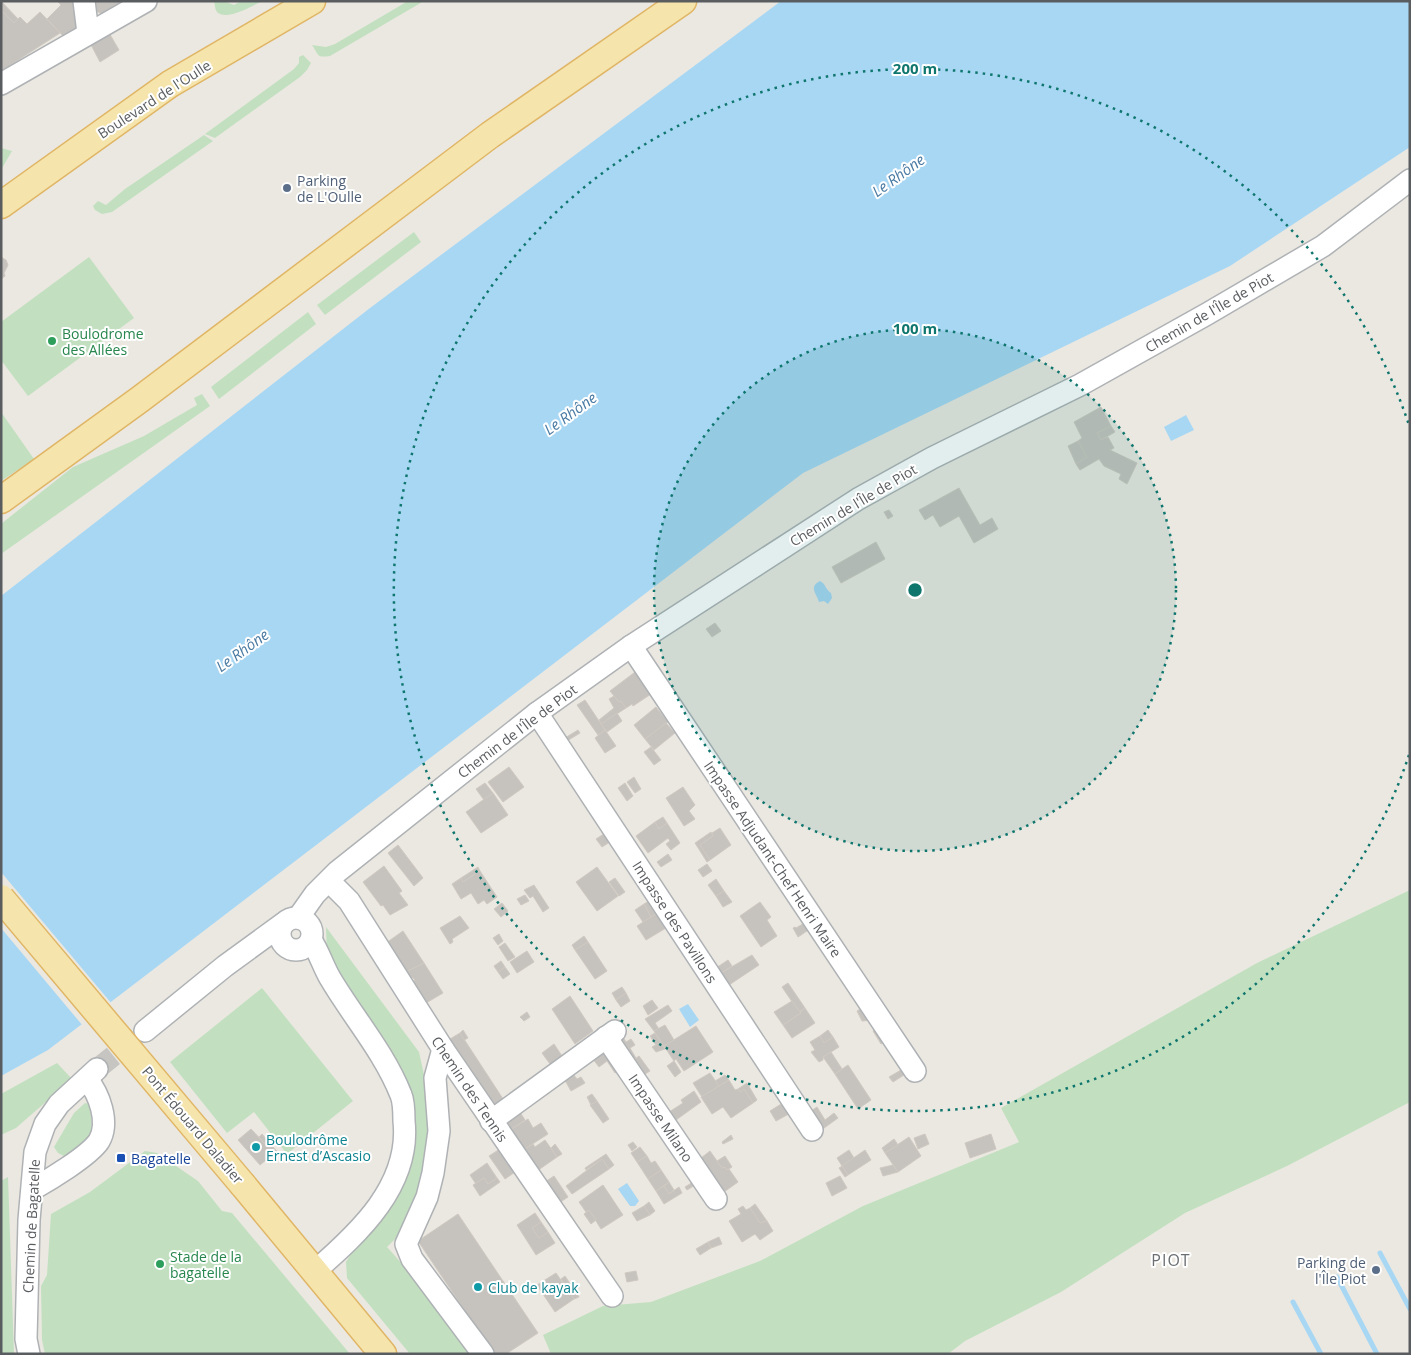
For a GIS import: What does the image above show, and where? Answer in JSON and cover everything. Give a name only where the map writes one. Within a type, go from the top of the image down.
[{"type":"main road","name":"Boulevard de l'Oulle","points":[[1,205],[170,84],[312,1]]},
{"type":"main road","points":[[1,500],[139,400],[490,135],[675,6]]},
{"type":"main road","name":"Pont Édouard Daladier","points":[[1,898],[384,1354]]},
{"type":"street","points":[[84,1],[88,33]]},
{"type":"street","points":[[1,84],[146,1]]},
{"type":"street","name":"Chemin de l'Île de Piot","points":[[145,1031],[225,966],[297,935],[315,894],[344,866],[538,713],[631,646],[858,499],[932,458],[1080,384],[1207,314],[1323,246],[1410,180]]},
{"type":"street","name":"Impasse Adjudant-Chef Henri Maire","points":[[631,646],[914,1071]]},
{"type":"street","name":"Impasse des Pavillons","points":[[538,713],[812,1130]]},
{"type":"street","name":"Chemin des Tennis","points":[[329,881],[349,902],[443,1050],[612,1296]]},
{"type":"street","points":[[297,935],[329,977],[389,1069],[402,1097],[405,1127],[403,1153],[396,1175],[378,1208],[366,1224],[315,1271]]},
{"type":"street","name":"Impasse Milano","points":[[492,1121],[611,1034],[716,1199]]},
{"type":"street","points":[[443,1050],[435,1078],[439,1131],[433,1173],[427,1197],[406,1244],[412,1259],[483,1354]]},
{"type":"street","name":"Chemin de Bagatelle","points":[[29,1354],[26,1339],[29,1220],[35,1152],[45,1124],[59,1104],[92,1074],[93,1087],[102,1110],[103,1128],[99,1141],[78,1159]]},
{"type":"street","points":[[35,1152],[65,1161],[78,1159]]},
{"type":"street","points":[[33,1190],[78,1159]]},
{"type":"green space","points":[[214,1],[224,1],[234,5],[241,1],[262,1],[240,12],[222,15],[217,12]]},
{"type":"green space","points":[[408,1],[424,1],[330,56],[320,56],[312,45],[326,47],[335,44]]},
{"type":"green space","points":[[303,55],[311,63],[300,77],[215,138],[205,134],[294,69],[299,63],[299,57]]},
{"type":"green space","points":[[204,135],[213,141],[112,212],[102,214],[95,210],[93,206],[98,201],[106,205],[125,189]]},
{"type":"green space","points":[[1,148],[12,151],[1,170]]},
{"type":"green space","points":[[414,232],[421,242],[325,315],[317,305]]},
{"type":"green space","name":"Boulodrome des Allées","points":[[89,257],[134,318],[28,396],[1,360],[1,322]]},
{"type":"green space","points":[[308,312],[316,324],[219,399],[211,387]]},
{"type":"green space","points":[[202,394],[210,406],[1,554],[1,524],[11,516],[73,467],[144,436],[197,405],[194,398]]},
{"type":"green space","points":[[1,412],[34,459],[1,481]]},
{"type":"green space","points":[[1410,890],[1410,1102],[1287,1166],[1185,1213],[1061,1292],[965,1341],[948,1354],[551,1354],[543,1335],[603,1306],[651,1302],[760,1261],[863,1206],[1019,1142],[1001,1108],[1257,963]]},
{"type":"green space","points":[[326,927],[419,1052],[433,1116],[427,1187],[399,1235],[387,1247],[435,1301],[478,1354],[410,1354],[347,1278],[346,1262],[352,1252],[376,1228],[396,1199],[410,1169],[416,1125],[406,1080],[362,1008],[327,957]]},
{"type":"green space","points":[[262,988],[353,1101],[287,1154],[254,1112],[227,1133],[170,1062]]},
{"type":"green space","points":[[57,1063],[72,1079],[16,1128],[1,1135],[1,1094]]},
{"type":"green space","points":[[85,1103],[89,1104],[91,1115],[90,1136],[66,1157],[58,1153],[54,1147],[74,1113]]},
{"type":"green space","points":[[145,1151],[157,1153],[198,1181],[222,1211],[232,1213],[350,1354],[45,1354],[42,1340],[41,1286],[47,1275],[51,1214],[90,1192]]},
{"type":"green space","points":[[8,1177],[14,1354],[1,1354],[1,1181]]},
{"type":"water","name":"Le Rhône","points":[[781,1],[1410,1],[1410,147],[1230,266],[803,473],[48,1050],[1,1076],[1,596],[370,308]]},
{"type":"water","points":[[1186,415],[1194,430],[1171,441],[1164,427]]},
{"type":"water","points":[[820,581],[831,593],[832,598],[828,604],[824,601],[819,602],[814,591],[814,586]]},
{"type":"water","points":[[688,1004],[699,1020],[690,1027],[679,1009]]},
{"type":"water","points":[[627,1183],[639,1201],[635,1206],[630,1206],[618,1189]]},
{"type":"pier","points":[[1,872],[112,1004],[83,1026],[1,928]]},
{"type":"building","points":[[1,1],[18,19],[14,23],[1,10]]},
{"type":"building","points":[[57,1],[74,1],[78,31],[65,38],[47,19],[61,5]]},
{"type":"building","points":[[95,1],[131,1],[106,16],[96,11]]},
{"type":"building","points":[[1,10],[14,23],[20,17],[27,24],[40,12],[60,33],[1,71]]},
{"type":"building","points":[[108,31],[119,50],[100,62],[89,41]]},
{"type":"building","points":[[1,257],[6,260],[8,265],[4,273],[5,276],[1,279]]},
{"type":"building","points":[[1101,407],[1111,426],[1097,433],[1101,440],[1108,437],[1114,448],[1110,450],[1137,463],[1127,484],[1119,479],[1121,474],[1104,466],[1099,459],[1080,470],[1076,464],[1087,457],[1078,441],[1082,438],[1074,422]]},
{"type":"building","points":[[1111,426],[1115,432],[1101,440],[1097,433]]},
{"type":"building","points":[[1078,441],[1087,457],[1076,464],[1068,446]]},
{"type":"building","points":[[959,488],[980,525],[992,518],[998,529],[974,543],[959,516],[940,527],[933,515],[925,520],[919,510]]},
{"type":"building","points":[[889,510],[893,516],[888,519],[884,512]]},
{"type":"building","points":[[876,542],[885,559],[841,583],[832,567]]},
{"type":"building","points":[[715,623],[721,631],[712,637],[706,629]]},
{"type":"building","points":[[639,669],[654,692],[633,706],[632,704],[626,708],[610,691]]},
{"type":"building","points":[[614,696],[626,708],[601,724],[599,720],[614,708],[609,699]]},
{"type":"building","points":[[585,700],[605,730],[598,735],[577,705]]},
{"type":"building","points":[[656,707],[668,722],[645,739],[634,725]]},
{"type":"building","points":[[617,713],[622,721],[607,732],[601,724]]},
{"type":"building","points":[[666,723],[675,733],[654,750],[645,739]]},
{"type":"building","points":[[578,730],[580,733],[562,744],[560,741]]},
{"type":"building","points":[[605,730],[616,746],[605,753],[595,738]]},
{"type":"building","points":[[651,747],[661,760],[654,765],[644,752]]},
{"type":"building","points":[[509,767],[524,787],[503,802],[488,782]]},
{"type":"building","points":[[634,777],[641,789],[635,793],[627,782]]},
{"type":"building","points":[[485,783],[493,793],[484,800],[476,789]]},
{"type":"building","points":[[625,783],[633,796],[627,801],[618,788]]},
{"type":"building","points":[[683,787],[695,805],[689,811],[695,819],[684,826],[666,798]]},
{"type":"building","points":[[493,793],[508,815],[481,833],[466,812]]},
{"type":"building","points":[[663,817],[667,823],[659,829],[655,822]]},
{"type":"building","points":[[655,822],[659,829],[667,823],[680,843],[671,850],[666,844],[670,841],[668,838],[648,853],[636,836]]},
{"type":"building","points":[[720,828],[731,845],[710,860],[700,845],[713,836],[712,833]]},
{"type":"building","points":[[607,832],[613,840],[602,847],[596,839]]},
{"type":"building","points":[[711,832],[713,836],[700,845],[710,860],[707,862],[695,843]]},
{"type":"building","points":[[398,845],[423,878],[414,886],[388,853]]},
{"type":"building","points":[[668,854],[672,860],[661,867],[657,862]]},
{"type":"building","points":[[707,864],[712,871],[703,877],[698,870]]},
{"type":"building","points":[[384,866],[402,891],[399,893],[408,905],[390,915],[363,882]]},
{"type":"building","points":[[478,867],[480,871],[463,882],[461,878]]},
{"type":"building","points":[[597,867],[618,896],[597,911],[576,882]]},
{"type":"building","points":[[480,871],[497,897],[487,904],[484,900],[478,904],[471,893],[461,899],[452,884],[461,878],[463,882]]},
{"type":"building","points":[[615,878],[625,892],[619,896],[609,882]]},
{"type":"building","points":[[716,879],[724,891],[716,896],[708,885]]},
{"type":"building","points":[[534,885],[549,908],[543,912],[533,896],[530,898],[524,890]]},
{"type":"building","points":[[724,891],[732,902],[723,907],[716,896]]},
{"type":"building","points":[[525,895],[529,901],[521,905],[517,899]]},
{"type":"building","points":[[654,898],[662,910],[651,917],[644,904]]},
{"type":"building","points":[[760,902],[771,917],[767,920],[777,936],[761,947],[740,916]]},
{"type":"building","points":[[502,903],[508,911],[501,917],[494,909]]},
{"type":"building","points":[[644,904],[651,917],[643,922],[635,910]]},
{"type":"building","points":[[662,910],[671,925],[646,940],[637,926]]},
{"type":"building","points":[[460,916],[469,928],[452,939],[453,942],[450,944],[440,928]]},
{"type":"building","points":[[806,922],[810,929],[798,937],[793,928]]},
{"type":"building","points":[[403,931],[424,963],[406,972],[386,943]]},
{"type":"building","points":[[499,934],[503,941],[498,945],[493,938]]},
{"type":"building","points":[[584,936],[588,942],[575,950],[572,945]]},
{"type":"building","points":[[588,942],[607,971],[595,979],[575,950]]},
{"type":"building","points":[[505,943],[515,957],[508,961],[499,947]]},
{"type":"building","points":[[527,951],[534,962],[517,973],[510,962]]},
{"type":"building","points":[[752,955],[759,965],[729,985],[721,973]]},
{"type":"building","points":[[728,960],[732,966],[721,973],[716,968]]},
{"type":"building","points":[[501,961],[505,967],[498,972],[494,966]]},
{"type":"building","points":[[424,963],[443,993],[426,1003],[412,982],[415,980],[412,977],[410,979],[406,972]]},
{"type":"building","points":[[505,967],[510,974],[503,979],[498,972]]},
{"type":"building","points":[[788,983],[805,1008],[799,1012],[782,987]]},
{"type":"building","points":[[622,987],[626,993],[616,1000],[612,993]]},
{"type":"building","points":[[626,993],[630,1001],[621,1007],[616,1000]]},
{"type":"building","points":[[570,996],[593,1031],[575,1044],[552,1009]]},
{"type":"building","points":[[652,1000],[658,1008],[648,1015],[643,1006]]},
{"type":"building","points":[[792,1001],[801,1013],[783,1025],[774,1012]]},
{"type":"building","points":[[668,1005],[672,1011],[655,1023],[659,1029],[654,1031],[645,1019]]},
{"type":"building","points":[[865,1006],[874,1020],[862,1021],[857,1011]]},
{"type":"building","points":[[805,1008],[815,1023],[792,1038],[783,1025],[801,1013]]},
{"type":"building","points":[[527,1012],[530,1017],[524,1021],[520,1017]]},
{"type":"building","points":[[665,1025],[674,1040],[664,1046],[654,1031]]},
{"type":"building","points":[[696,1026],[713,1052],[684,1071],[676,1059],[674,1061],[664,1046]]},
{"type":"building","points":[[879,1027],[888,1039],[881,1044],[873,1031]]},
{"type":"building","points":[[463,1030],[468,1038],[464,1040],[460,1033]]},
{"type":"building","points":[[828,1030],[833,1037],[824,1043],[820,1036]]},
{"type":"building","points":[[460,1033],[507,1105],[498,1111],[450,1039]]},
{"type":"building","points":[[655,1033],[661,1042],[656,1045],[650,1036]]},
{"type":"building","points":[[621,1034],[626,1042],[631,1039],[635,1045],[630,1048],[636,1058],[628,1064],[612,1040]]},
{"type":"building","points":[[820,1036],[824,1043],[833,1037],[839,1047],[823,1057],[823,1060],[819,1062],[811,1052],[815,1050],[810,1042]]},
{"type":"building","points":[[606,1042],[623,1068],[615,1073],[607,1061],[599,1067],[589,1054]]},
{"type":"building","points":[[661,1042],[665,1049],[656,1052],[652,1047]]},
{"type":"building","points":[[554,1044],[562,1056],[550,1064],[542,1053]]},
{"type":"building","points":[[831,1052],[842,1069],[835,1074],[823,1057]]},
{"type":"building","points":[[639,1056],[650,1071],[645,1074],[635,1059]]},
{"type":"building","points":[[674,1061],[681,1072],[675,1077],[667,1066]]},
{"type":"building","points":[[848,1065],[871,1100],[858,1109],[835,1074]]},
{"type":"building","points":[[570,1070],[577,1079],[581,1077],[585,1083],[571,1091],[562,1075]]},
{"type":"building","points":[[901,1070],[904,1075],[893,1082],[889,1077]]},
{"type":"building","points":[[710,1073],[719,1086],[702,1097],[693,1083]]},
{"type":"building","points":[[725,1075],[729,1080],[719,1086],[715,1081]]},
{"type":"building","points":[[729,1080],[735,1090],[738,1089],[740,1092],[744,1089],[753,1103],[731,1118],[723,1107],[712,1114],[701,1097]]},
{"type":"building","points":[[747,1083],[757,1100],[753,1103],[744,1089],[740,1092],[738,1089]]},
{"type":"building","points":[[694,1091],[701,1102],[669,1125],[663,1116],[683,1103],[681,1100]]},
{"type":"building","points":[[592,1094],[597,1101],[591,1105],[587,1097]]},
{"type":"building","points":[[789,1099],[796,1110],[776,1121],[770,1111]]},
{"type":"building","points":[[597,1101],[609,1119],[603,1123],[590,1105]]},
{"type":"building","points":[[516,1106],[525,1120],[510,1130],[501,1116]]},
{"type":"building","points":[[817,1107],[825,1120],[834,1113],[838,1118],[820,1131],[808,1113]]},
{"type":"building","points":[[528,1119],[533,1128],[541,1123],[548,1134],[523,1150],[510,1130]]},
{"type":"building","name":"Boulodrôme Ernest d’Ascasio","points":[[251,1129],[269,1148],[272,1146],[277,1151],[260,1165],[238,1140]]},
{"type":"building","points":[[262,1134],[272,1146],[269,1148],[259,1137]]},
{"type":"building","points":[[925,1134],[929,1144],[918,1149],[914,1138]]},
{"type":"building","points":[[991,1134],[996,1149],[970,1158],[965,1143]]},
{"type":"building","points":[[731,1135],[733,1139],[723,1144],[722,1142]]},
{"type":"building","points":[[909,1137],[921,1156],[898,1172],[885,1153]]},
{"type":"building","points":[[894,1139],[898,1145],[885,1153],[882,1148]]},
{"type":"building","points":[[545,1140],[557,1157],[537,1171],[523,1150],[533,1144],[535,1147]]},
{"type":"building","points":[[633,1142],[637,1147],[632,1151],[628,1145]]},
{"type":"building","points":[[555,1144],[562,1154],[557,1157],[551,1148]]},
{"type":"building","points":[[503,1147],[518,1170],[505,1179],[489,1156]]},
{"type":"building","points":[[640,1147],[647,1156],[637,1162],[631,1153]]},
{"type":"building","points":[[849,1150],[854,1158],[842,1166],[837,1158]]},
{"type":"building","points":[[865,1150],[871,1160],[848,1175],[842,1166]]},
{"type":"building","points":[[710,1151],[722,1168],[729,1169],[738,1182],[717,1197],[701,1158]]},
{"type":"building","points":[[606,1154],[614,1165],[609,1169],[602,1159],[586,1170],[585,1168]]},
{"type":"building","points":[[647,1156],[651,1163],[655,1161],[661,1170],[648,1179],[637,1162]]},
{"type":"building","points":[[725,1156],[732,1167],[727,1170],[725,1167],[722,1168],[717,1161]]},
{"type":"building","points":[[602,1159],[609,1169],[572,1194],[566,1186]]},
{"type":"building","points":[[487,1163],[497,1178],[488,1184],[484,1178],[476,1184],[470,1175]]},
{"type":"building","points":[[893,1165],[898,1172],[883,1176],[880,1168]]},
{"type":"building","points":[[842,1166],[848,1175],[845,1177],[839,1168]]},
{"type":"building","points":[[661,1170],[669,1182],[656,1191],[648,1179]]},
{"type":"building","points":[[554,1176],[568,1197],[559,1203],[545,1182]]},
{"type":"building","points":[[840,1176],[847,1188],[832,1196],[826,1183]]},
{"type":"building","points":[[484,1178],[488,1184],[497,1178],[500,1182],[480,1196],[473,1185]]},
{"type":"building","points":[[698,1179],[700,1182],[687,1190],[685,1187]]},
{"type":"building","points":[[669,1182],[674,1190],[669,1194],[664,1186]]},
{"type":"building","points":[[603,1185],[623,1215],[601,1229],[589,1210],[586,1212],[579,1202]]},
{"type":"building","points":[[664,1186],[669,1194],[679,1187],[682,1193],[664,1204],[656,1191]]},
{"type":"building","points":[[649,1202],[655,1211],[650,1215],[644,1206]]},
{"type":"building","points":[[755,1204],[767,1221],[760,1223],[750,1208]]},
{"type":"building","points":[[644,1206],[650,1215],[637,1221],[632,1213]]},
{"type":"building","points":[[743,1206],[746,1210],[750,1208],[760,1223],[767,1221],[773,1231],[760,1240],[755,1234],[742,1242],[729,1221],[741,1214],[738,1209]]},
{"type":"building","points":[[589,1210],[596,1220],[591,1224],[584,1214]]},
{"type":"building","points":[[535,1213],[541,1222],[532,1228],[539,1238],[548,1232],[555,1243],[536,1255],[517,1225]]},
{"type":"building","name":"Club de kayak","points":[[458,1214],[538,1333],[506,1354],[494,1354],[418,1241]]},
{"type":"building","points":[[541,1222],[548,1232],[539,1238],[532,1228]]},
{"type":"building","points":[[719,1237],[722,1244],[711,1248],[708,1242]]},
{"type":"building","points":[[708,1242],[711,1248],[700,1255],[696,1249]]},
{"type":"building","points":[[636,1271],[638,1280],[627,1282],[625,1273]]},
{"type":"building","points":[[556,1273],[574,1299],[555,1312],[537,1285]]},
{"type":"building","points":[[565,1276],[579,1297],[574,1299],[561,1279]]},
{"type":"waterway","points":[[1380,1253],[1410,1309]]},
{"type":"waterway","points":[[1337,1277],[1377,1354]]},
{"type":"waterway","points":[[1293,1302],[1321,1354]]},
{"type":"tunnel","points":[[97,1069],[137,1037]]},
{"type":"place","name":"Parking de L'Oulle","points":[[287,188]]},
{"type":"place","name":"Boulodrome des Allées","points":[[52,341]]},
{"type":"place","name":"Boulodrôme Ernest d’Ascasio","points":[[256,1147]]},
{"type":"place","name":"Bagatelle","points":[[121,1158]]},
{"type":"place","name":"Stade de la bagatelle","points":[[160,1264]]},
{"type":"place","name":"Parking de l'Île Piot","points":[[1376,1270]]},
{"type":"place","name":"Club de kayak","points":[[478,1287]]},
{"type":"district","name":"PIOT","points":[[1171,1260]]}]
